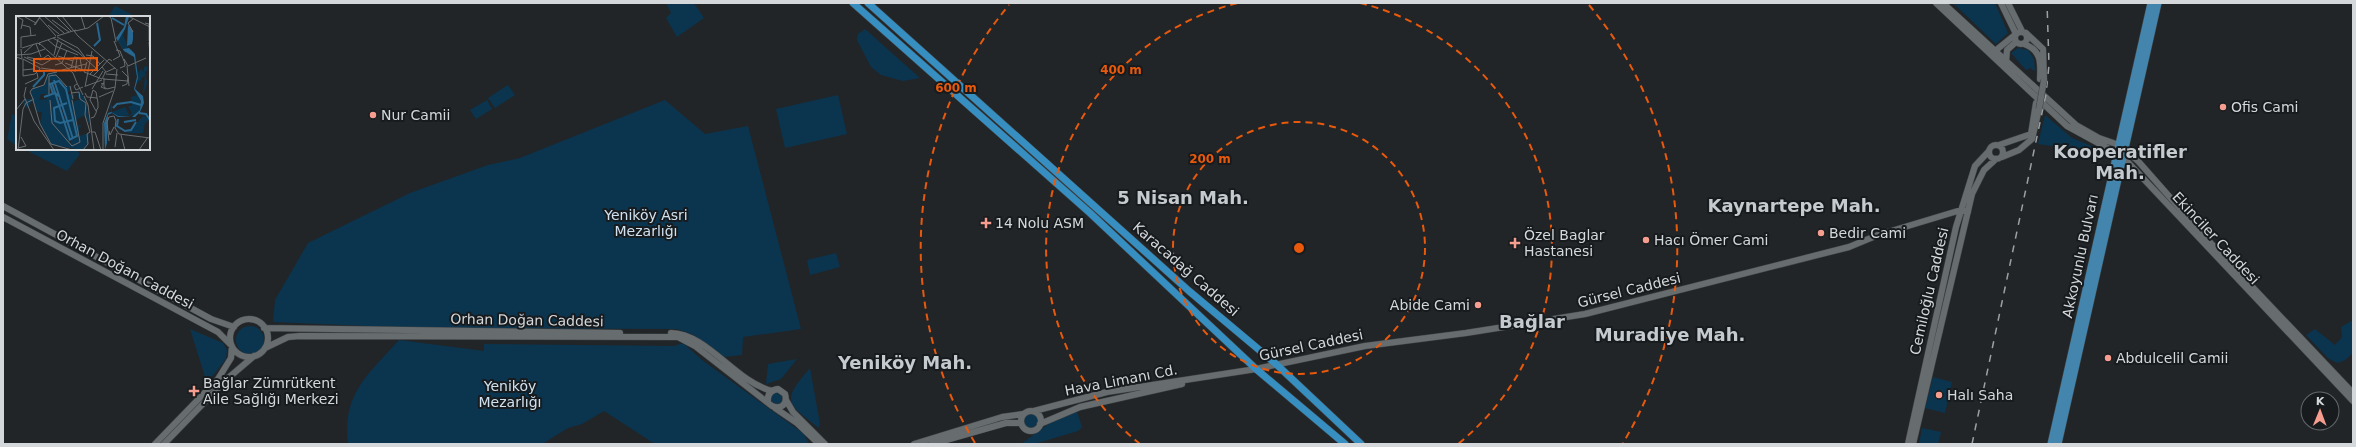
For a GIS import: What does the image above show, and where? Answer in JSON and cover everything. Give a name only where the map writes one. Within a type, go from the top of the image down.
[{"type":"highway","name":"Karacadağ Caddesi","points":[[853,3],[1090,213],[1256,369],[1345,444]]},
{"type":"highway","name":"Karacadağ Caddesi","points":[[868,3],[1189,291],[1276,364],[1361,444]]},
{"type":"main road","points":[[1936,3],[2005,69],[2049,104]]},
{"type":"main road","points":[[1943,3],[1995,50],[2049,104]]},
{"type":"main road","points":[[2001,3],[2021,33],[2028,39],[2024,44]]},
{"type":"main road","points":[[1999,145],[2003,150],[1999,158],[1990,156],[1989,151],[1993,146],[2031,134],[2038,106],[2042,80],[2043,50],[2021,33],[2008,3]]},
{"type":"main road","name":"Akkoyunlu Bulvarı","points":[[2058,444],[2151,3]]},
{"type":"main road","name":"Akkoyunlu Bulvarı","points":[[2051,444],[2120,151],[2158,3]]},
{"type":"main road","points":[[1995,50],[2021,33]]},
{"type":"main road","points":[[2006,62],[2007,50],[2016,42],[2021,33]]},
{"type":"main road","points":[[2016,42],[2024,44],[2036,51],[2039,56],[2042,80]]},
{"type":"main road","name":"Ekinciler Caddesi","points":[[2049,104],[2076,125],[2120,151],[2353,393]]},
{"type":"main road","name":"Cemiloğlu Caddesi","points":[[1908,444],[1927,354],[1965,211],[1978,180],[1984,170],[1999,158],[2028,144],[2032,139],[2038,106]]},
{"type":"main road","name":"Cemiloğlu Caddesi","points":[[1913,444],[1975,166],[1989,151]]},
{"type":"main road","name":"Ekinciler Caddesi","points":[[2120,151],[2353,401]]},
{"type":"main road","points":[[3,206],[211,319],[234,326]]},
{"type":"main road","name":"Gürsel Caddesi","points":[[1195,379],[1256,369],[1365,346],[1466,333],[1585,314],[1811,257],[1965,211]]},
{"type":"main road","name":"Orhan Doğan Caddesi","points":[[3,217],[218,332],[232,346]]},
{"type":"main road","points":[[155,444],[218,380],[231,358],[232,346],[230,336],[234,326],[244,320],[250,320],[260,324],[264,328],[268,338],[265,348]]},
{"type":"main road","name":"Orhan Doğan Caddesi","points":[[264,328],[682,333],[697,340],[751,383],[772,391]]},
{"type":"main road","points":[[164,444],[227,379],[254,356],[265,348],[288,337],[300,336],[678,337],[695,346],[775,408],[797,423],[819,444]]},
{"type":"main road","points":[[232,346],[244,356],[254,356]]},
{"type":"main road","name":"Hava Limanı Cd.","points":[[1034,411],[1107,392],[1150,384],[1195,379]]},
{"type":"main road","name":"Hava Limanı Cd.","points":[[1040,424],[1080,407],[1195,379]]},
{"type":"main road","points":[[768,402],[768,396],[772,391],[781,390],[785,394],[786,400],[793,412],[825,444]]},
{"type":"main road","points":[[775,408],[781,407],[786,400]]},
{"type":"main road","points":[[914,444],[1002,417],[1023,414],[1028,411],[1034,411],[1041,418],[1040,424],[1036,430],[1029,431],[1023,428],[1021,423],[1023,414]]},
{"type":"main road","points":[[932,444],[1006,423],[1021,423]]},
{"type":"green space","points":[[666,3],[694,3],[704,18],[677,37],[666,18],[671,13]]},
{"type":"green space","points":[[1953,3],[1995,3],[2008,33],[1996,44]]},
{"type":"green space","points":[[115,6],[135,16],[109,16]]},
{"type":"green space","points":[[865,29],[920,78],[903,81],[881,75],[871,67],[857,40],[858,34]]},
{"type":"green space","points":[[2018,48],[2028,50],[2034,59],[2035,71],[2030,68],[2026,70],[2011,53]]},
{"type":"green space","points":[[508,85],[515,95],[495,108],[488,98]]},
{"type":"green space","points":[[838,95],[847,134],[785,148],[776,109]]},
{"type":"green space","points":[[487,100],[492,109],[476,119],[470,110]]},
{"type":"green space","name":"Yeniköy Asri Mezarlığı","points":[[665,100],[705,134],[748,126],[801,329],[743,337],[742,355],[723,357],[694,335],[677,329],[416,328],[273,322],[275,300],[308,243],[410,193],[488,165],[520,158]]},
{"type":"green space","points":[[12,114],[16,116],[16,145],[7,139]]},
{"type":"green space","points":[[2045,115],[2072,138],[2099,149],[2104,158],[2075,149],[2038,144]]},
{"type":"green space","points":[[26,150],[76,150],[80,154],[67,171]]},
{"type":"green space","points":[[836,253],[840,267],[810,275],[807,260]]},
{"type":"green space","points":[[2353,320],[2353,353],[2345,360],[2338,363],[2329,359],[2306,335],[2315,329],[2335,345],[2342,337],[2341,327]]},
{"type":"green space","points":[[250,326],[260,330],[264,340],[260,350],[250,354],[240,350],[236,340],[240,330]]},
{"type":"green space","points":[[190,329],[223,343],[227,350],[226,359],[207,383]]},
{"type":"green space","name":"Yeniköy Mezarlığı","points":[[399,340],[484,351],[484,344],[674,346],[683,343],[702,360],[804,434],[809,444],[655,444],[604,411],[582,424],[568,428],[542,444],[348,444],[347,426],[353,398],[368,375]]},
{"type":"green space","points":[[797,359],[781,379],[766,384],[768,364]]},
{"type":"green space","points":[[810,368],[820,424],[819,428],[794,407],[791,401],[791,395],[795,388]]},
{"type":"green space","name":"Halı Saha","points":[[1933,377],[1952,382],[1945,413],[1925,408]]},
{"type":"green space","points":[[775,392],[779,392],[783,398],[779,404],[775,404],[771,400],[771,396]]},
{"type":"green space","points":[[1077,412],[1082,427],[1078,431],[1034,444],[1021,444],[1057,418]]},
{"type":"green space","points":[[1028,414],[1034,414],[1038,418],[1038,424],[1034,428],[1028,428],[1024,424],[1024,418]]},
{"type":"green space","name":"Halı Saha","points":[[1922,428],[1941,432],[1938,444],[1919,444]]},
{"type":"railway","points":[[1972,444],[2046,94],[2049,65],[2047,3]]},
{"type":"place","name":"Ofis Cami","points":[[2223,107]]},
{"type":"place","name":"Nur Camii","points":[[373,115]]},
{"type":"place","name":"14 Nolu ASM","points":[[986,223]]},
{"type":"place","name":"Bedir Cami","points":[[1821,233]]},
{"type":"place","name":"Hacı Ömer Cami","points":[[1646,240]]},
{"type":"place","name":"Özel Baglar Hastanesi","points":[[1515,243]]},
{"type":"place","name":"Abide Cami","points":[[1478,305]]},
{"type":"place","name":"Abdulcelil Camii","points":[[2108,358]]},
{"type":"place","name":"Bağlar Zümrütkent Aile Sağlığı Merkezi","points":[[194,391]]},
{"type":"place","name":"Halı Saha","points":[[1939,395]]},
{"type":"district","name":"Kooperatifler Mah.","points":[[2120,161]]},
{"type":"district","name":"5 Nisan Mah.","points":[[1183,197]]},
{"type":"district","name":"Kaynartepe Mah.","points":[[1794,205]]},
{"type":"district","name":"Bağlar","points":[[1532,321]]},
{"type":"district","name":"Muradiye Mah.","points":[[1670,334]]},
{"type":"district","name":"Yeniköy Mah.","points":[[905,362]]}]
